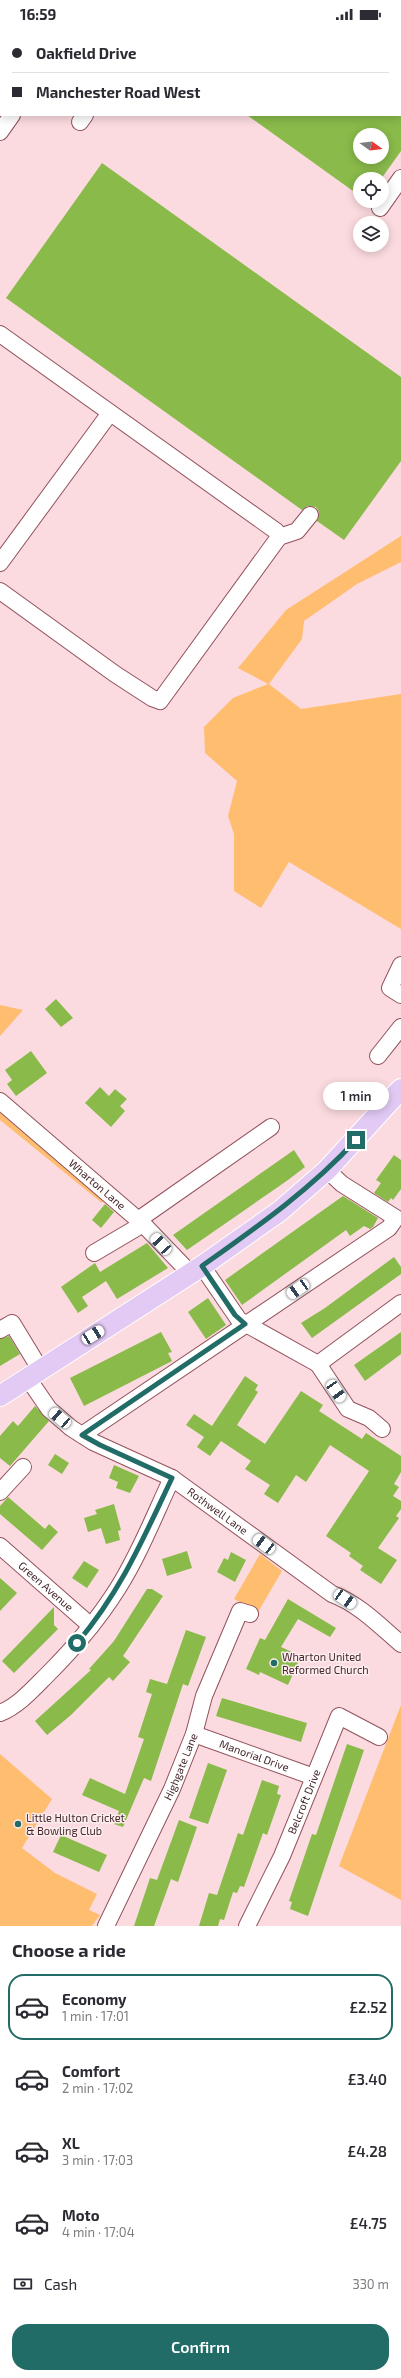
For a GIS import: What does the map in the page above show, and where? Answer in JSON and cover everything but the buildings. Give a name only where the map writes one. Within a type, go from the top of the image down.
[{"type":"main road","points":[[0,1396],[33,1373],[196,1270],[280,1210],[327,1170],[401,1089]]},
{"type":"street","points":[[0,132],[11,116]]},
{"type":"street","points":[[389,195],[401,178]]},
{"type":"street","points":[[0,334],[276,531],[279,537]]},
{"type":"street","points":[[0,563],[6,545],[110,413]]},
{"type":"street","points":[[0,591],[115,674],[152,698],[160,701],[279,537],[297,531],[310,515]]},
{"type":"street","points":[[401,966],[390,988],[401,995]]},
{"type":"street","points":[[378,1056],[401,1027]]},
{"type":"street","name":"Wharton Lane","points":[[0,1101],[196,1270],[235,1315],[245,1324],[318,1364]]},
{"type":"street","points":[[94,1253],[140,1222],[271,1127]]},
{"type":"street","points":[[78,1432],[245,1324],[389,1228],[396,1218],[342,1184],[327,1170]]},
{"type":"street","points":[[382,1429],[369,1418],[348,1409],[318,1364],[401,1303]]},
{"type":"street","name":"Rothwell Lane","points":[[0,1330],[12,1323],[49,1409],[78,1432],[100,1445],[172,1478],[332,1594],[345,1599],[359,1608],[401,1644]]},
{"type":"street","points":[[0,1492],[23,1466]]},
{"type":"street","points":[[0,1713],[14,1706],[32,1690],[70,1652],[91,1626],[115,1592],[132,1563],[172,1478]]},
{"type":"street","name":"Green Avenue","points":[[0,1546],[91,1626]]},
{"type":"street","name":"Highgate Lane","points":[[106,1926],[167,1801],[194,1734],[204,1696],[240,1611],[250,1614]]},
{"type":"street","name":"Belcroft Drive","points":[[247,1926],[279,1863],[339,1716],[379,1736]]},
{"type":"street","name":"Manorial Drive","points":[[194,1734],[314,1777]]},
{"type":"shaded area","points":[[401,536],[401,562],[357,584],[304,621],[302,639],[269,684],[301,709],[401,694],[401,929],[289,862],[261,908],[234,891],[234,834],[228,816],[237,781],[205,753],[204,727],[233,698],[268,684],[238,668],[286,610]]},
{"type":"shaded area","points":[[0,1005],[23,1010],[0,1036]]},
{"type":"shaded area","points":[[0,1108],[104,1200],[102,1203],[0,1120]]},
{"type":"shaded area","points":[[260,1554],[282,1571],[258,1612],[234,1599]]},
{"type":"shaded area","points":[[401,1705],[401,1900],[339,1866]]},
{"type":"shaded area","points":[[0,1754],[52,1799],[22,1848],[55,1873],[97,1894],[89,1910],[100,1915],[92,1926],[0,1926]]},
{"type":"place","name":"Wharton United Reformed Church","points":[[274,1663]]},
{"type":"place","name":"Little Hulton Cricket & Bowling Club","points":[[18,1824]]},
{"type":"route","points":[[77,1643],[105,1609],[119,1587],[172,1478],[162,1472],[93,1442],[82,1435],[245,1324],[235,1315],[202,1266],[280,1210],[327,1170],[356,1140]]}]
